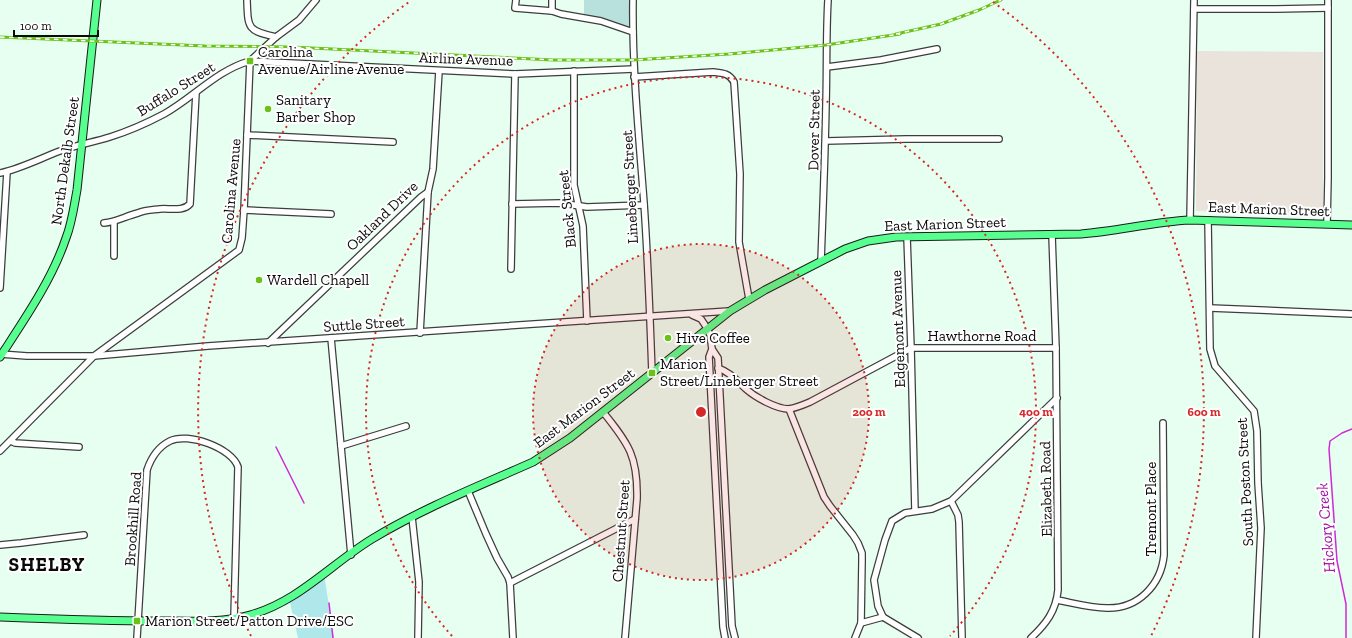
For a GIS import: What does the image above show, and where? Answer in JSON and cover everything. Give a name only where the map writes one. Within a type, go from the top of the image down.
[{"type":"main road","name":"North Dekalb Street","points":[[1,354],[51,275],[67,237],[73,213],[82,145],[97,0]]},
{"type":"main road","name":"East Marion Street","points":[[0,617],[185,622],[249,616],[280,604],[315,582],[370,540],[412,517],[533,462],[570,438],[707,328],[749,299],[845,249],[868,241],[907,237],[1101,233],[1145,224],[1190,220],[1352,225]]},
{"type":"street","points":[[247,0],[250,27],[254,31],[263,35],[276,38]]},
{"type":"street","points":[[250,61],[299,20],[316,0]]},
{"type":"street","points":[[516,0],[515,8],[552,11],[601,21],[633,32]]},
{"type":"street","points":[[552,0],[552,11]]},
{"type":"street","name":"Lineberger Street","points":[[633,0],[634,77],[644,205],[652,373]]},
{"type":"street","name":"Dover Street","points":[[821,261],[826,141],[826,42],[828,0]]},
{"type":"street","points":[[1190,220],[1194,0]]},
{"type":"street","points":[[1327,224],[1328,0]]},
{"type":"street","points":[[1194,9],[1282,10],[1328,8]]},
{"type":"street","points":[[827,67],[881,60],[937,50]]},
{"type":"street","name":"Buffalo Street","points":[[0,173],[7,172],[60,151],[140,126],[196,93],[220,75],[250,61]]},
{"type":"street","name":"Airline Avenue","points":[[250,61],[515,74],[634,69]]},
{"type":"street","name":"Carolina Avenue","points":[[0,451],[94,356],[239,250],[241,245],[244,210],[250,61]]},
{"type":"street","name":"Oakland Drive","points":[[267,343],[428,192],[433,169],[440,71]]},
{"type":"street","name":"Black Street","points":[[574,71],[574,185],[583,226],[587,321]]},
{"type":"street","points":[[634,77],[713,72],[725,73],[731,78],[735,85],[740,190],[738,242],[749,299]]},
{"type":"street","points":[[511,269],[515,74]]},
{"type":"street","points":[[104,223],[114,222],[139,212],[187,208],[190,204],[196,93]]},
{"type":"street","points":[[247,135],[393,142]]},
{"type":"street","points":[[826,141],[999,139]]},
{"type":"street","points":[[0,288],[7,172]]},
{"type":"street","points":[[420,332],[428,192]]},
{"type":"street","points":[[512,204],[560,202],[587,207],[644,205]]},
{"type":"street","points":[[244,210],[331,214]]},
{"type":"street","name":"South Poston Street","points":[[1208,220],[1210,349],[1215,366],[1254,411],[1257,432],[1261,528],[1256,638]]},
{"type":"street","points":[[114,222],[114,256]]},
{"type":"street","name":"Elizabeth Road","points":[[1031,638],[1047,621],[1055,608],[1057,600],[1059,563],[1056,348],[1052,235]]},
{"type":"street","name":"Edgemont Avenue","points":[[907,237],[915,511]]},
{"type":"street","points":[[1210,308],[1352,314]]},
{"type":"street","name":"Suttle Street","points":[[1,354],[27,356],[94,356],[208,346],[730,311]]},
{"type":"street","points":[[688,314],[699,317],[707,328],[710,335],[712,349],[709,357],[723,627],[725,638]]},
{"type":"street","points":[[331,338],[350,555]]},
{"type":"street","name":"Hawthorne Road","points":[[789,408],[810,402],[911,348],[1056,348]]},
{"type":"street","points":[[712,349],[718,357],[732,626],[735,638]]},
{"type":"street","points":[[718,368],[728,372],[754,395],[776,406],[789,408],[824,497],[853,535],[860,547],[862,561],[861,623],[855,638]]},
{"type":"street","points":[[918,638],[883,617],[878,606],[874,580],[892,521],[905,513],[932,509],[951,501],[1056,398]]},
{"type":"street","name":"Chestnut Street","points":[[603,412],[628,446],[634,459],[637,483],[625,638]]},
{"type":"street","name":"Tremont Place","points":[[1057,600],[1104,608],[1120,607],[1136,601],[1154,585],[1158,578],[1164,555],[1163,423]]},
{"type":"street","points":[[341,446],[406,426]]},
{"type":"street","name":"Brookhill Road","points":[[137,638],[145,480],[147,470],[154,454],[171,441],[178,439],[194,440],[221,449],[234,459],[238,467],[234,618]]},
{"type":"street","points":[[11,441],[15,444],[79,447]]},
{"type":"street","points":[[715,475],[724,475]]},
{"type":"street","points":[[468,491],[491,546],[510,583],[513,638]]},
{"type":"street","points":[[951,501],[958,515],[959,522],[962,638]]},
{"type":"street","points":[[412,517],[419,582],[418,638]]},
{"type":"street","points":[[510,583],[635,519]]},
{"type":"street","points":[[0,545],[84,534]]},
{"type":"street","points":[[721,586],[730,586]]},
{"type":"street","points":[[861,623],[883,617]]},
{"type":"shaded area","points":[[584,0],[633,0],[633,32],[584,17]]},
{"type":"shaded area","points":[[1197,51],[1323,52],[1323,216],[1196,211]]},
{"type":"shaded area","points":[[324,574],[334,638],[298,638],[289,598]]},
{"type":"waterway","name":"Hickory Creek","points":[[1346,638],[1346,604],[1337,561],[1329,449],[1330,441],[1342,433],[1352,429]]},
{"type":"waterway","points":[[276,447],[304,503]]},
{"type":"waterway","points":[[329,603],[333,638]]},
{"type":"railway","points":[[896,34],[941,24],[1001,0]]},
{"type":"railway","points":[[0,37],[205,46],[291,47],[553,60],[633,60],[729,54],[826,45],[900,34]]},
{"type":"place","name":"Carolina Avenue/Airline Avenue","points":[[250,61]]},
{"type":"place","name":"Sanitary Barber Shop","points":[[268,109]]},
{"type":"place","name":"Wardell Chapell","points":[[259,280]]},
{"type":"place","name":"Hive Coffee","points":[[668,338]]},
{"type":"place","name":"Marion Street/Lineberger Street","points":[[652,373]]},
{"type":"place","name":"Marion Street/Patton Drive/ESC","points":[[137,621]]},
{"type":"district","name":"SHELBY","points":[[47,564]]}]
